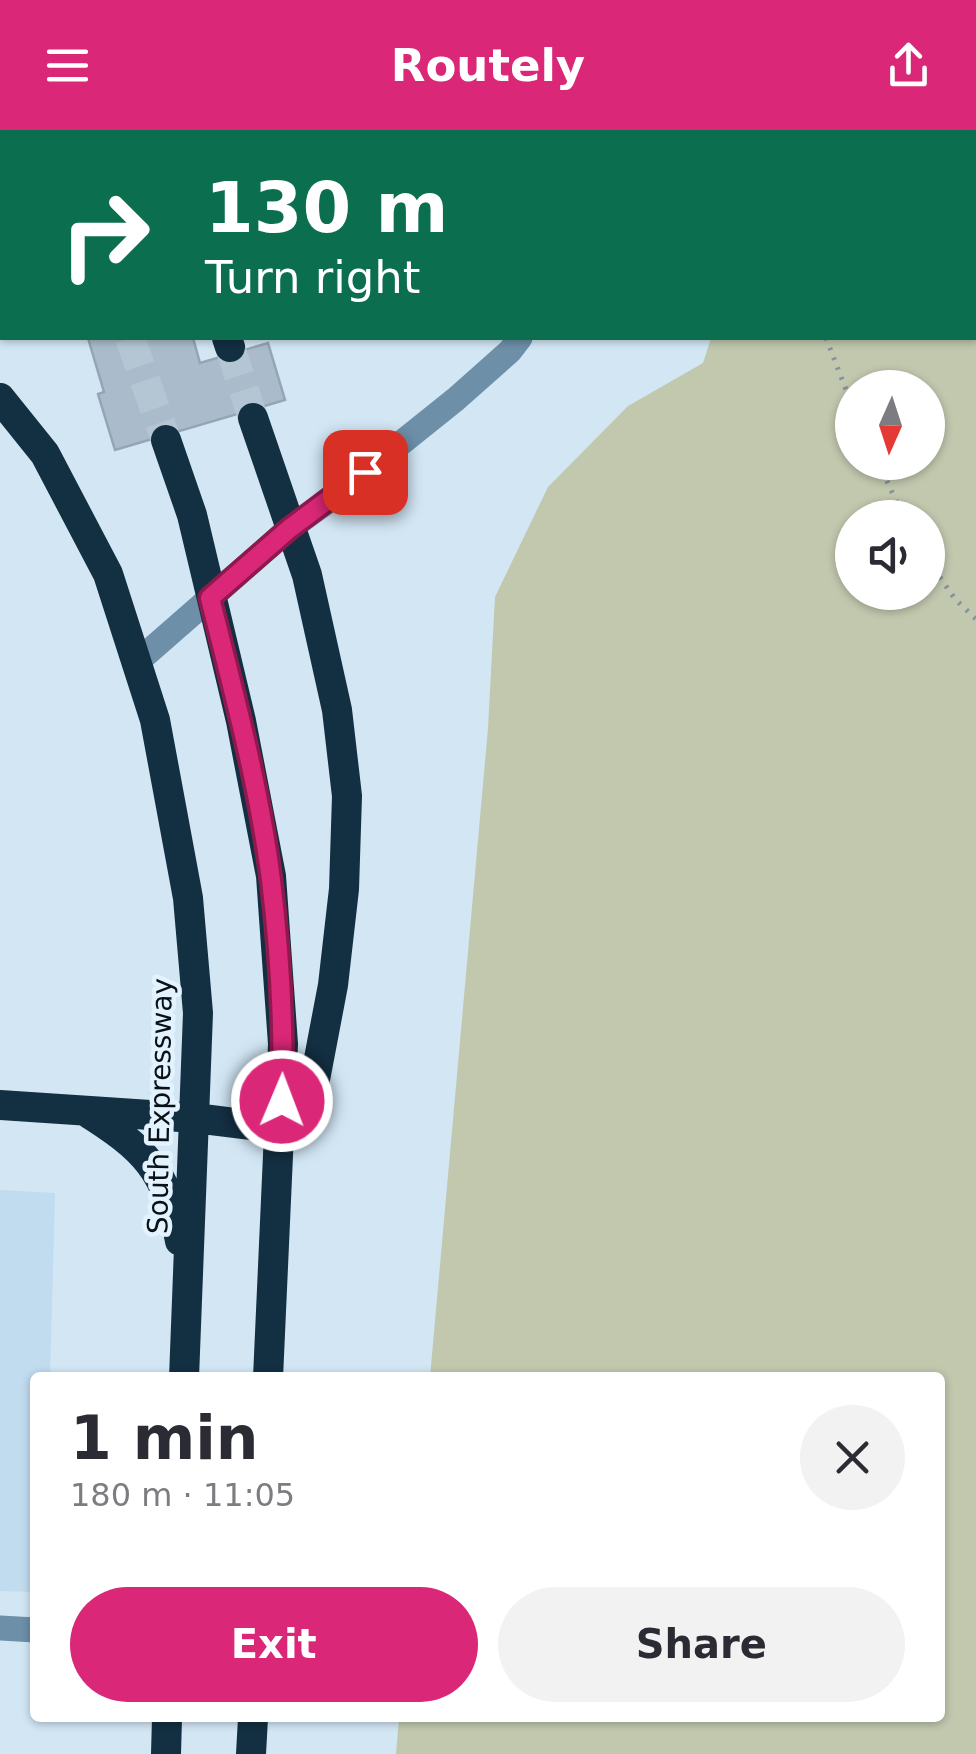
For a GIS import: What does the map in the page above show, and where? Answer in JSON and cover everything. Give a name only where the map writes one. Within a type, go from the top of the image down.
[{"type":"highway","name":"South Expressway","points":[[0,398],[46,454],[108,574],[155,720],[188,898],[198,1013],[184,1372]]},
{"type":"highway","points":[[252,418],[307,575],[337,710],[347,796],[344,890],[334,985],[313,1090],[282,1130]]},
{"type":"highway","points":[[166,440],[192,515],[271,876],[284,1044],[268,1372]]},
{"type":"highway","points":[[0,1104],[195,1118],[282,1130]]},
{"type":"highway","points":[[82,1109],[120,1133],[154,1166],[175,1212],[189,1286]]},
{"type":"highway","points":[[166,1754],[167,1722]]},
{"type":"highway","points":[[251,1754],[253,1722]]},
{"type":"street","points":[[136,662],[289,529],[456,399],[518,340]]},
{"type":"street","points":[[0,1628],[30,1630]]},
{"type":"path","points":[[827,340],[838,370]]},
{"type":"path","points":[[945,585],[976,619]]},
{"type":"shaded area","points":[[0,1190],[55,1193],[50,1372],[30,1372],[30,1592],[0,1591]]},
{"type":"green space","points":[[710,340],[976,340],[976,1754],[396,1754],[399,1722],[945,1722],[945,1372],[430,1372],[488,728],[495,597],[548,487],[628,406],[703,363]]},
{"type":"building","points":[[89,340],[194,340],[200,363],[268,343],[285,400],[115,450],[98,394],[104,392]]},
{"type":"tunnel","points":[[131,340],[166,440]]},
{"type":"tunnel","points":[[230,347],[253,418]]},
{"type":"route","points":[[282,1101],[284,1044],[271,876],[210,598],[289,529],[365,472]]}]
